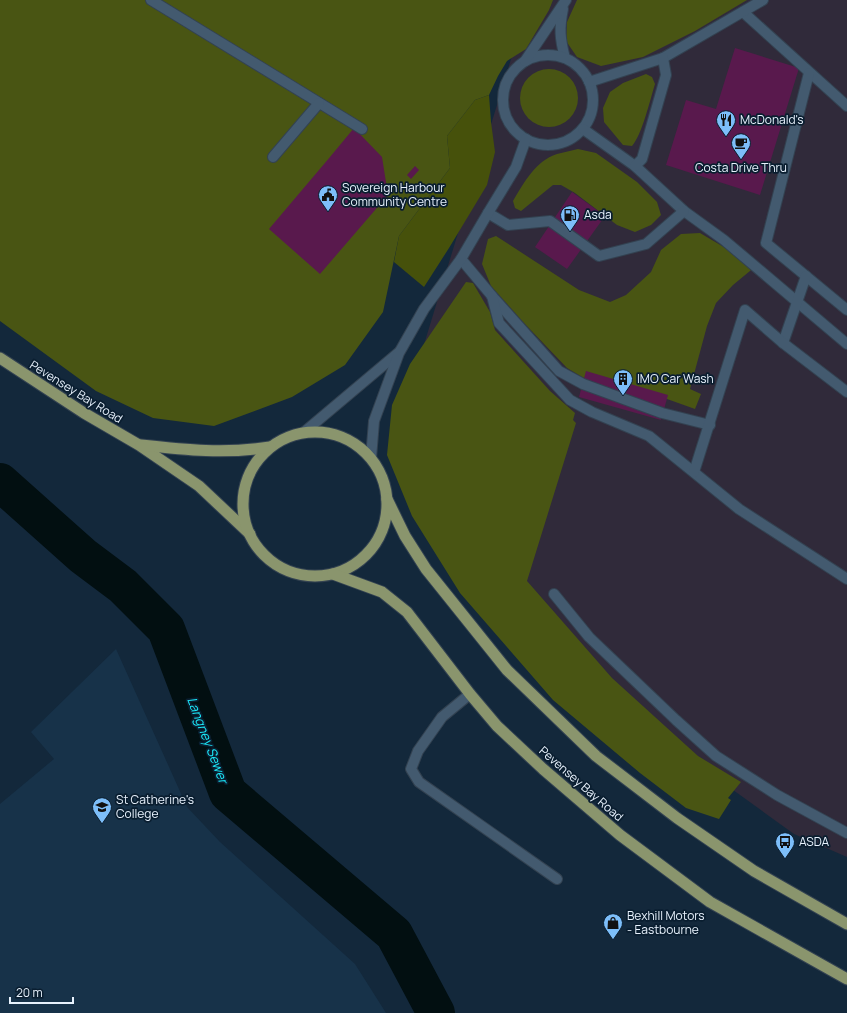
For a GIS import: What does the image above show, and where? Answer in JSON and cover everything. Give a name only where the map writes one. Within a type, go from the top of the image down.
[{"type":"main road","name":"Pevensey Bay Road","points":[[0,358],[84,413],[139,445],[203,489],[251,535]]},
{"type":"main road","points":[[388,499],[383,529],[371,549],[355,564],[333,574],[312,576],[292,572],[272,562],[257,546],[251,535],[243,507],[245,486],[253,467],[270,447],[283,439],[303,432],[322,432],[340,436],[357,445],[371,458],[380,473],[388,499],[405,536],[426,569],[507,670],[596,756],[677,818],[754,871],[847,924]]},
{"type":"main road","name":"Pevensey Bay Road","points":[[139,445],[200,451],[248,450],[270,447]]},
{"type":"main road","name":"Pevensey Bay Road","points":[[333,574],[382,592],[407,612],[470,694],[497,726],[620,835],[710,902],[847,979]]},
{"type":"lane","points":[[151,0],[362,129]]},
{"type":"lane","points":[[589,82],[664,58],[763,0]]},
{"type":"lane","points":[[565,2],[560,24],[560,37],[565,58]]},
{"type":"lane","points":[[525,61],[538,56],[552,55],[565,58],[575,64],[583,72],[589,82],[592,92],[591,113],[583,129],[571,138],[560,143],[549,144],[537,143],[526,139],[516,131],[508,120],[504,107],[504,94],[507,81],[515,69],[525,61],[565,2]]},
{"type":"lane","points":[[743,12],[847,106]]},
{"type":"lane","points":[[635,166],[642,159],[666,75],[664,58]]},
{"type":"lane","points":[[809,73],[766,243],[847,310]]},
{"type":"lane","points":[[273,157],[319,103]]},
{"type":"lane","points":[[583,129],[635,166],[684,211],[724,240],[847,344]]},
{"type":"lane","points":[[371,458],[374,421],[399,353],[424,309],[461,259],[488,214],[516,166],[526,139]]},
{"type":"lane","points":[[488,214],[508,225],[550,222],[599,256],[646,244],[684,211]]},
{"type":"lane","points":[[461,259],[559,371],[590,387],[662,413],[710,425]]},
{"type":"lane","points":[[783,343],[806,276]]},
{"type":"lane","points":[[492,296],[499,323],[570,400],[592,412],[648,436],[739,509],[847,579]]},
{"type":"lane","points":[[694,472],[745,310],[783,343],[847,392]]},
{"type":"lane","points":[[303,432],[399,353]]},
{"type":"lane","points":[[554,594],[589,637],[716,756],[777,795],[847,833]]},
{"type":"lane","points":[[470,694],[442,717],[418,751],[411,769],[420,782],[557,879]]},
{"type":"shaded area","points":[[529,0],[847,0],[847,857],[794,834],[661,738],[523,597],[408,397]]},
{"type":"shaded area","name":"St Catherine's College","points":[[116,649],[187,807],[220,842],[355,964],[386,1013],[0,1013],[0,804],[54,759],[31,732]]},
{"type":"green space","points":[[0,0],[553,0],[549,10],[526,49],[507,61],[489,95],[475,100],[447,136],[450,168],[399,236],[383,312],[345,365],[292,397],[214,426],[153,418],[96,391],[0,321]]},
{"type":"green space","points":[[577,0],[747,0],[695,31],[643,57],[601,66],[577,57],[566,41],[567,22]]},
{"type":"green space","points":[[543,69],[555,69],[570,77],[578,92],[578,104],[570,119],[555,127],[543,127],[528,119],[520,104],[520,92],[528,77]]},
{"type":"green space","points":[[646,74],[652,77],[655,84],[645,117],[636,141],[632,146],[623,145],[604,122],[603,108],[610,92],[623,83]]},
{"type":"green space","points":[[489,95],[495,152],[487,185],[424,287],[394,262],[399,236],[450,168],[447,136],[475,100]]},
{"type":"green space","points":[[578,149],[596,153],[637,182],[657,202],[661,215],[651,225],[635,232],[617,225],[575,193],[561,185],[553,185],[521,211],[515,208],[513,201],[536,167],[549,157]]},
{"type":"green space","points":[[700,233],[756,266],[733,285],[716,303],[707,326],[690,389],[701,394],[695,409],[667,399],[584,378],[567,368],[491,286],[482,264],[488,239],[496,236],[579,290],[610,302],[626,295],[651,272],[661,250],[681,234]]},
{"type":"green space","points":[[466,282],[473,283],[490,312],[495,330],[550,391],[575,413],[573,420],[576,423],[527,581],[612,678],[698,756],[741,782],[728,798],[731,800],[719,819],[686,808],[640,773],[553,700],[460,593],[412,516],[387,455],[392,405],[410,364]]},
{"type":"building","name":"McDonald's","points":[[735,48],[799,68],[760,195],[666,165],[686,100],[716,109]]},
{"type":"building","name":"Sovereign Harbour Community Centre","points":[[354,128],[382,157],[388,195],[320,274],[269,229]]},
{"type":"building","points":[[415,166],[419,170],[411,179],[407,175]]},
{"type":"building","name":"Asda","points":[[572,192],[605,216],[567,269],[535,247]]},
{"type":"building","name":"IMO Car Wash","points":[[586,371],[668,395],[661,420],[579,397]]},
{"type":"waterway","name":"Langney Sewer","points":[[0,482],[83,556],[123,586],[166,629],[228,793],[394,934],[436,1013]]},
{"type":"place","name":"McDonald's","points":[[726,137]]},
{"type":"place","name":"Costa Drive Thru","points":[[741,160]]},
{"type":"place","name":"Sovereign Harbour Community Centre","points":[[328,212]]},
{"type":"place","name":"Asda","points":[[570,232]]},
{"type":"place","name":"IMO Car Wash","points":[[623,396]]},
{"type":"place","name":"St Catherine's College","points":[[102,824]]},
{"type":"place","name":"ASDA","points":[[785,859]]},
{"type":"place","name":"Bexhill Motors - Eastbourne","points":[[613,940]]}]
